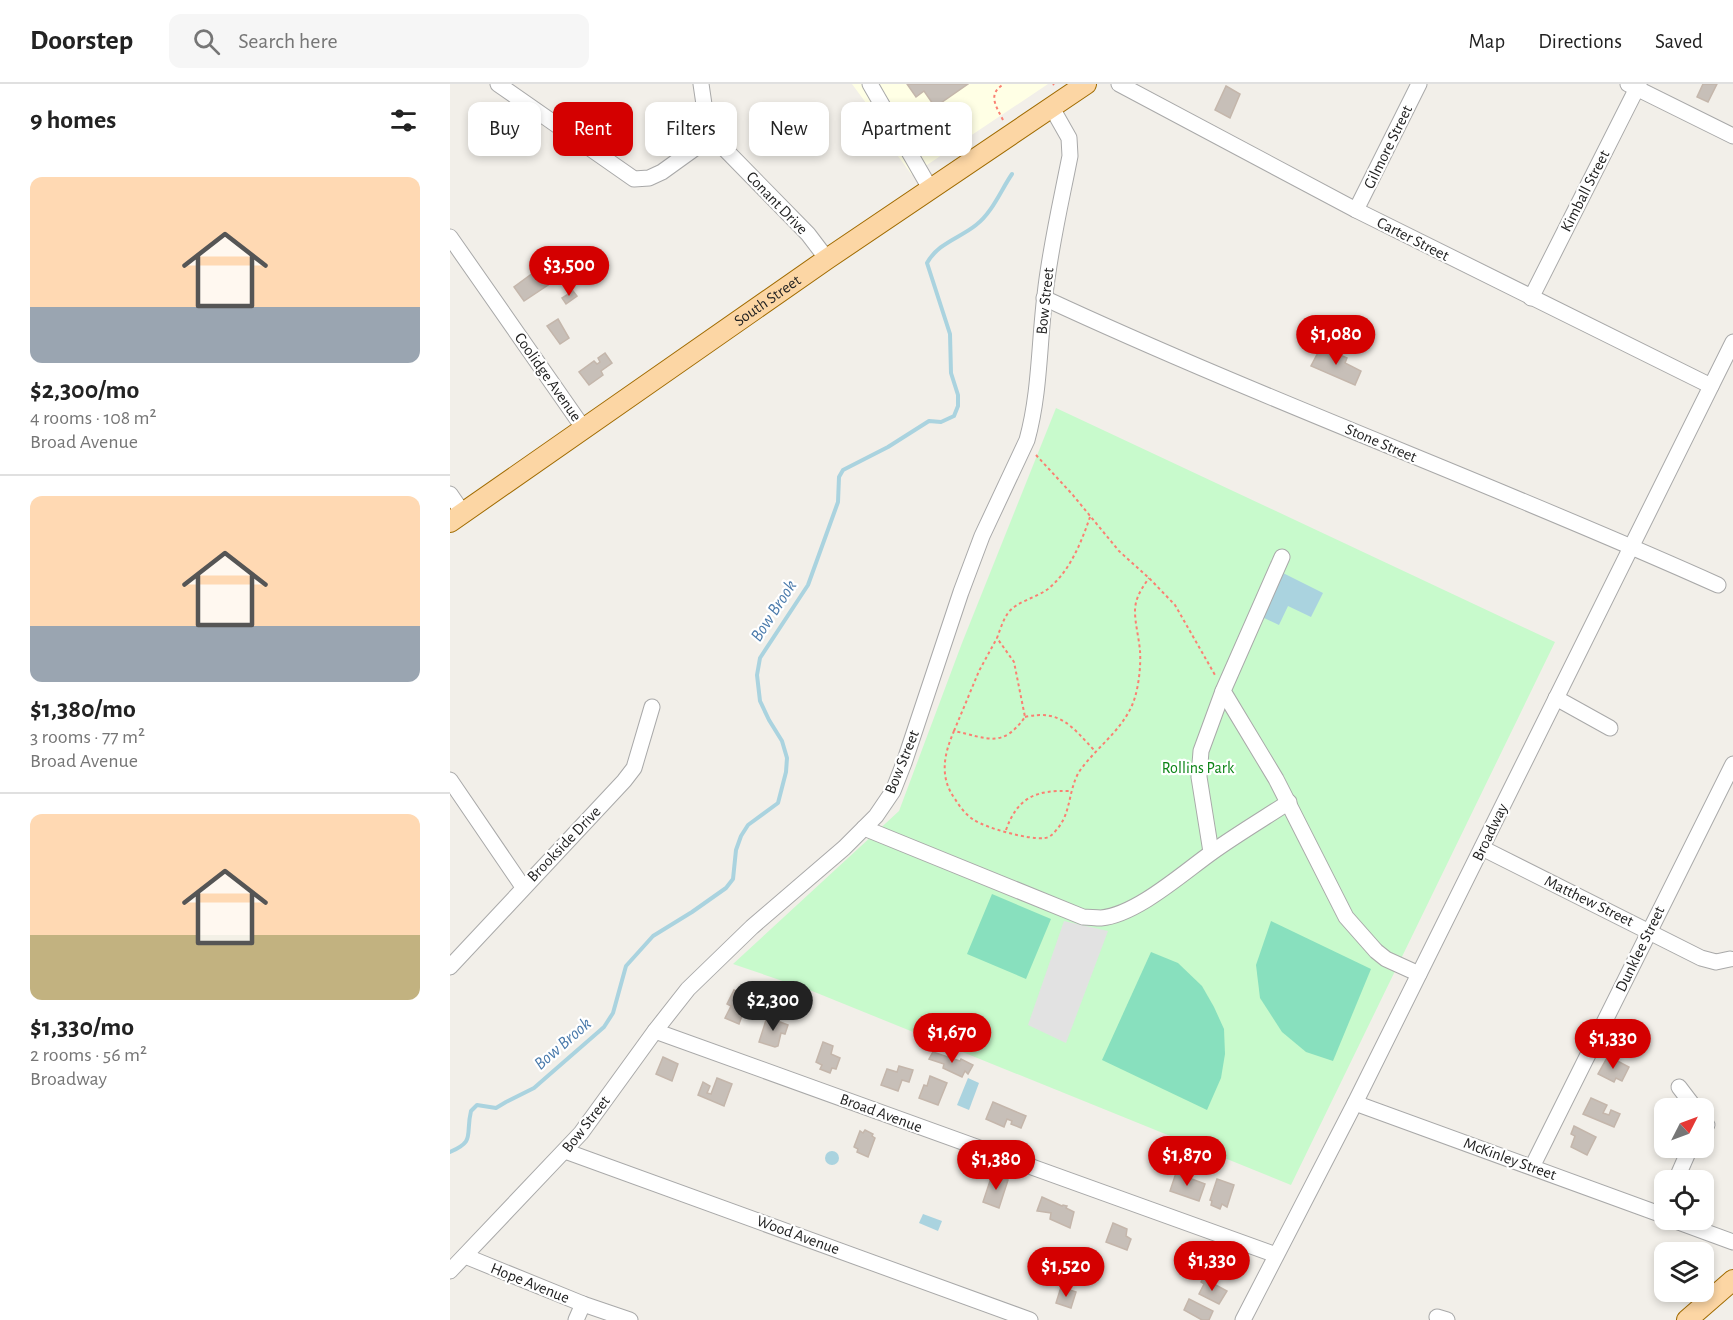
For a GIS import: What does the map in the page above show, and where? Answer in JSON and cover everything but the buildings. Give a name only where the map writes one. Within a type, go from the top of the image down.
[{"type":"main road","name":"South Street","points":[[456,517],[827,259],[1086,84]]},
{"type":"main road","points":[[1687,1320],[1733,1280]]},
{"type":"street","points":[[498,84],[634,179],[649,178],[684,156]]},
{"type":"street","name":"Conant Drive","points":[[701,84],[704,102]]},
{"type":"street","points":[[870,84],[932,190]]},
{"type":"street","name":"Carter Street","points":[[1119,84],[1356,210],[1711,386]]},
{"type":"street","name":"Gilmore Street","points":[[1356,210],[1419,84]]},
{"type":"street","points":[[1635,86],[1733,136]]},
{"type":"street","name":"Kimball Street","points":[[1531,298],[1635,86]]},
{"type":"street","name":"Bow Street","points":[[450,1271],[581,1133],[688,989],[844,848],[876,816],[893,791],[978,547],[1027,440],[1036,396],[1047,274],[1070,156],[1069,138],[1052,108]]},
{"type":"street","name":"Conant Drive","points":[[732,156],[808,234],[827,259]]},
{"type":"street","name":"Coolidge Avenue","points":[[450,237],[584,429]]},
{"type":"street","name":"Stone Street","points":[[1044,298],[1718,585]]},
{"type":"street","name":"Broadway","points":[[1243,1320],[1355,1103],[1733,342]]},
{"type":"street","points":[[450,494],[456,517]]},
{"type":"street","points":[[1211,852],[1199,777],[1201,751],[1223,691],[1282,557]]},
{"type":"street","points":[[1223,691],[1289,802],[1346,917],[1386,959],[1419,974]]},
{"type":"street","points":[[1556,698],[1610,728]]},
{"type":"street","name":"Brookside Drive","points":[[450,967],[624,781],[634,768],[652,707]]},
{"type":"street","name":"Dunklee Street","points":[[1532,1167],[1733,764]]},
{"type":"street","points":[[450,780],[523,887]]},
{"type":"street","points":[[864,828],[1083,917],[1100,918],[1125,911],[1151,896],[1211,852],[1289,802]]},
{"type":"street","name":"Matthew Street","points":[[1482,848],[1701,958],[1716,962],[1730,959]]},
{"type":"street","name":"Broad Avenue","points":[[655,1031],[1276,1255]]},
{"type":"street","points":[[1679,1087],[1687,1098]]},
{"type":"street","name":"McKinley Street","points":[[1355,1103],[1654,1211]]},
{"type":"street","name":"Wood Avenue","points":[[565,1151],[1030,1320]]},
{"type":"street","name":"McKinley Street","points":[[1703,1230],[1733,1242]]},
{"type":"street","name":"Hope Avenue","points":[[465,1256],[583,1304],[630,1320]]},
{"type":"street","points":[[576,1320],[583,1304]]},
{"type":"path","points":[[1003,120],[993,99],[994,92],[1004,84]]},
{"type":"path","points":[[1036,455],[1119,551],[1175,605],[1184,617],[1223,691]]},
{"type":"path","points":[[1090,517],[1073,557],[1061,575],[1048,589],[1013,608],[1005,620],[979,671],[954,731],[945,755],[944,767],[950,792],[971,818],[990,828],[1040,838],[1051,836],[1062,823],[1079,772],[1117,728],[1136,696],[1141,654],[1135,609],[1139,592],[1149,578]]},
{"type":"path","points":[[997,638],[1014,662],[1025,717]]},
{"type":"path","points":[[954,731],[1002,738],[1015,730],[1025,717],[1046,714],[1056,716],[1073,729],[1095,752]]},
{"type":"path","points":[[1006,831],[1015,811],[1030,796],[1051,791],[1071,791]]},
{"type":"shaded area","points":[[852,84],[1048,84],[972,135],[972,102],[865,102]]},
{"type":"shaded area","points":[[898,156],[940,156],[912,175]]},
{"type":"shaded area","points":[[1064,921],[1108,931],[1066,1043],[1028,1025]]},
{"type":"green space","name":"Rollins Park","points":[[1056,408],[1555,642],[1291,1185],[812,991],[733,964],[899,811],[962,643]]},
{"type":"green space","points":[[992,894],[1051,919],[1026,979],[967,954]]},
{"type":"green space","points":[[1271,921],[1371,969],[1333,1061],[1306,1052],[1282,1032],[1260,998],[1256,965]]},
{"type":"green space","points":[[1151,952],[1178,963],[1202,986],[1224,1029],[1225,1054],[1221,1078],[1207,1110],[1102,1060]]},
{"type":"water","points":[[1283,573],[1323,593],[1311,617],[1288,606],[1279,625],[1262,617]]},
{"type":"water","points":[[968,1078],[979,1083],[969,1110],[957,1105]]},
{"type":"water","points":[[829,1151],[835,1151],[839,1158],[835,1165],[829,1165],[825,1161],[825,1155]]},
{"type":"water","points":[[923,1214],[942,1221],[938,1231],[919,1223]]},
{"type":"waterway","name":"Bow Brook","points":[[450,1152],[466,1141],[471,1111],[477,1105],[496,1108],[534,1088],[604,1027],[613,1013],[626,966],[653,936],[726,888],[733,879],[736,850],[741,836],[748,825],[778,803],[787,758],[782,741],[760,701],[757,675],[760,658],[808,585],[838,502],[839,477],[843,470],[888,447],[929,421],[941,422],[954,416],[958,406],[958,395],[951,373],[950,334],[927,263],[937,250],[982,220],[992,208],[1012,174]]}]
